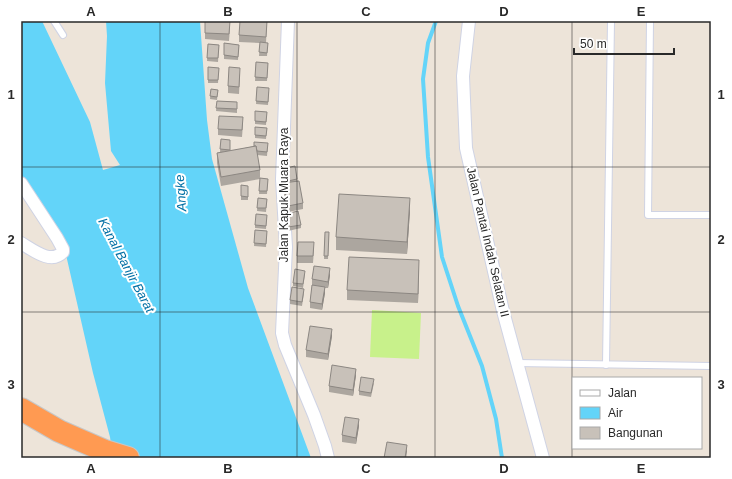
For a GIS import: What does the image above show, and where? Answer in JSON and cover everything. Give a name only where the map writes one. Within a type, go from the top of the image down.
[{"type":"highway","points":[[21,409],[59,431],[105,451],[128,458]]},
{"type":"street","name":"Jalan Kapuk Muara Raya","points":[[288,21],[282,179],[286,247],[282,332],[285,345],[314,415],[328,458]]},
{"type":"street","name":"Jalan Pantai Indah Selatan II","points":[[469,21],[463,76],[466,148],[503,311],[543,458]]},
{"type":"street","points":[[21,183],[57,238],[63,252],[60,255],[48,257],[43,256],[21,243]]},
{"type":"lane","points":[[54,21],[63,35]]},
{"type":"lane","points":[[606,365],[611,21]]},
{"type":"lane","points":[[650,21],[648,215],[711,216]]},
{"type":"lane","points":[[517,363],[711,366]]},
{"type":"green space","points":[[372,310],[421,313],[419,359],[370,357]]},
{"type":"water","points":[[21,21],[42,21],[90,122],[103,170],[120,165],[111,151],[105,83],[107,36],[106,21],[200,21],[207,120],[212,159],[248,288],[311,458],[113,458],[110,437],[93,373],[64,246],[21,177]]},
{"type":"building","points":[[205,21],[230,21],[229,34],[205,33]]},
{"type":"building","points":[[240,21],[267,21],[266,37],[239,35]]},
{"type":"building","points":[[260,42],[268,43],[267,53],[259,52]]},
{"type":"building","points":[[224,43],[239,45],[238,57],[224,55]]},
{"type":"building","points":[[208,44],[219,45],[218,58],[207,58]]},
{"type":"building","points":[[256,62],[268,63],[267,78],[255,77]]},
{"type":"building","points":[[208,67],[219,68],[218,80],[208,80]]},
{"type":"building","points":[[229,67],[240,68],[239,87],[228,86]]},
{"type":"building","points":[[257,87],[269,88],[268,102],[256,101]]},
{"type":"building","points":[[211,89],[218,90],[217,97],[210,96]]},
{"type":"building","points":[[217,101],[237,102],[237,109],[216,108]]},
{"type":"building","points":[[255,111],[267,112],[266,122],[255,121]]},
{"type":"building","points":[[219,116],[243,117],[242,130],[218,129]]},
{"type":"building","points":[[255,127],[267,128],[266,136],[255,135]]},
{"type":"building","points":[[221,139],[230,140],[230,150],[220,149]]},
{"type":"building","points":[[254,142],[268,143],[267,152],[257,151],[256,146],[254,146]]},
{"type":"building","points":[[256,146],[260,170],[221,177],[217,153]]},
{"type":"building","points":[[295,166],[297,179],[288,181],[286,168]]},
{"type":"building","points":[[260,178],[268,179],[267,191],[259,191]]},
{"type":"building","points":[[299,181],[303,203],[288,206],[283,183]]},
{"type":"building","points":[[241,185],[248,186],[248,197],[241,196]]},
{"type":"building","points":[[339,194],[410,198],[407,242],[336,237]]},
{"type":"building","points":[[258,198],[267,199],[266,208],[257,208]]},
{"type":"building","points":[[298,211],[301,225],[288,227],[286,214]]},
{"type":"building","points":[[256,214],[267,215],[266,226],[255,225]]},
{"type":"building","points":[[255,230],[267,231],[266,244],[254,243]]},
{"type":"building","points":[[325,232],[329,232],[328,256],[324,256]]},
{"type":"building","points":[[298,242],[314,242],[313,256],[297,256]]},
{"type":"building","points":[[349,257],[419,260],[418,294],[347,290]]},
{"type":"building","points":[[314,266],[330,268],[328,282],[312,279]]},
{"type":"building","points":[[295,269],[305,271],[303,284],[293,283]]},
{"type":"building","points":[[312,285],[325,287],[322,304],[310,302]]},
{"type":"building","points":[[292,287],[304,289],[302,302],[290,300]]},
{"type":"building","points":[[310,326],[332,329],[328,354],[306,350]]},
{"type":"building","points":[[332,365],[356,369],[353,390],[329,386]]},
{"type":"building","points":[[361,377],[374,379],[371,393],[359,391]]},
{"type":"building","points":[[345,417],[359,419],[356,438],[342,435]]},
{"type":"building","points":[[387,442],[407,445],[405,458],[384,458]]},
{"type":"waterway","points":[[436,21],[428,43],[423,79],[428,157],[442,257],[458,306],[482,366],[496,419],[502,458]]},
{"type":"water label","name":"Angke","points":[[180,193]]},
{"type":"water label","name":"Kanal Banjir Barat","points":[[127,265]]}]
